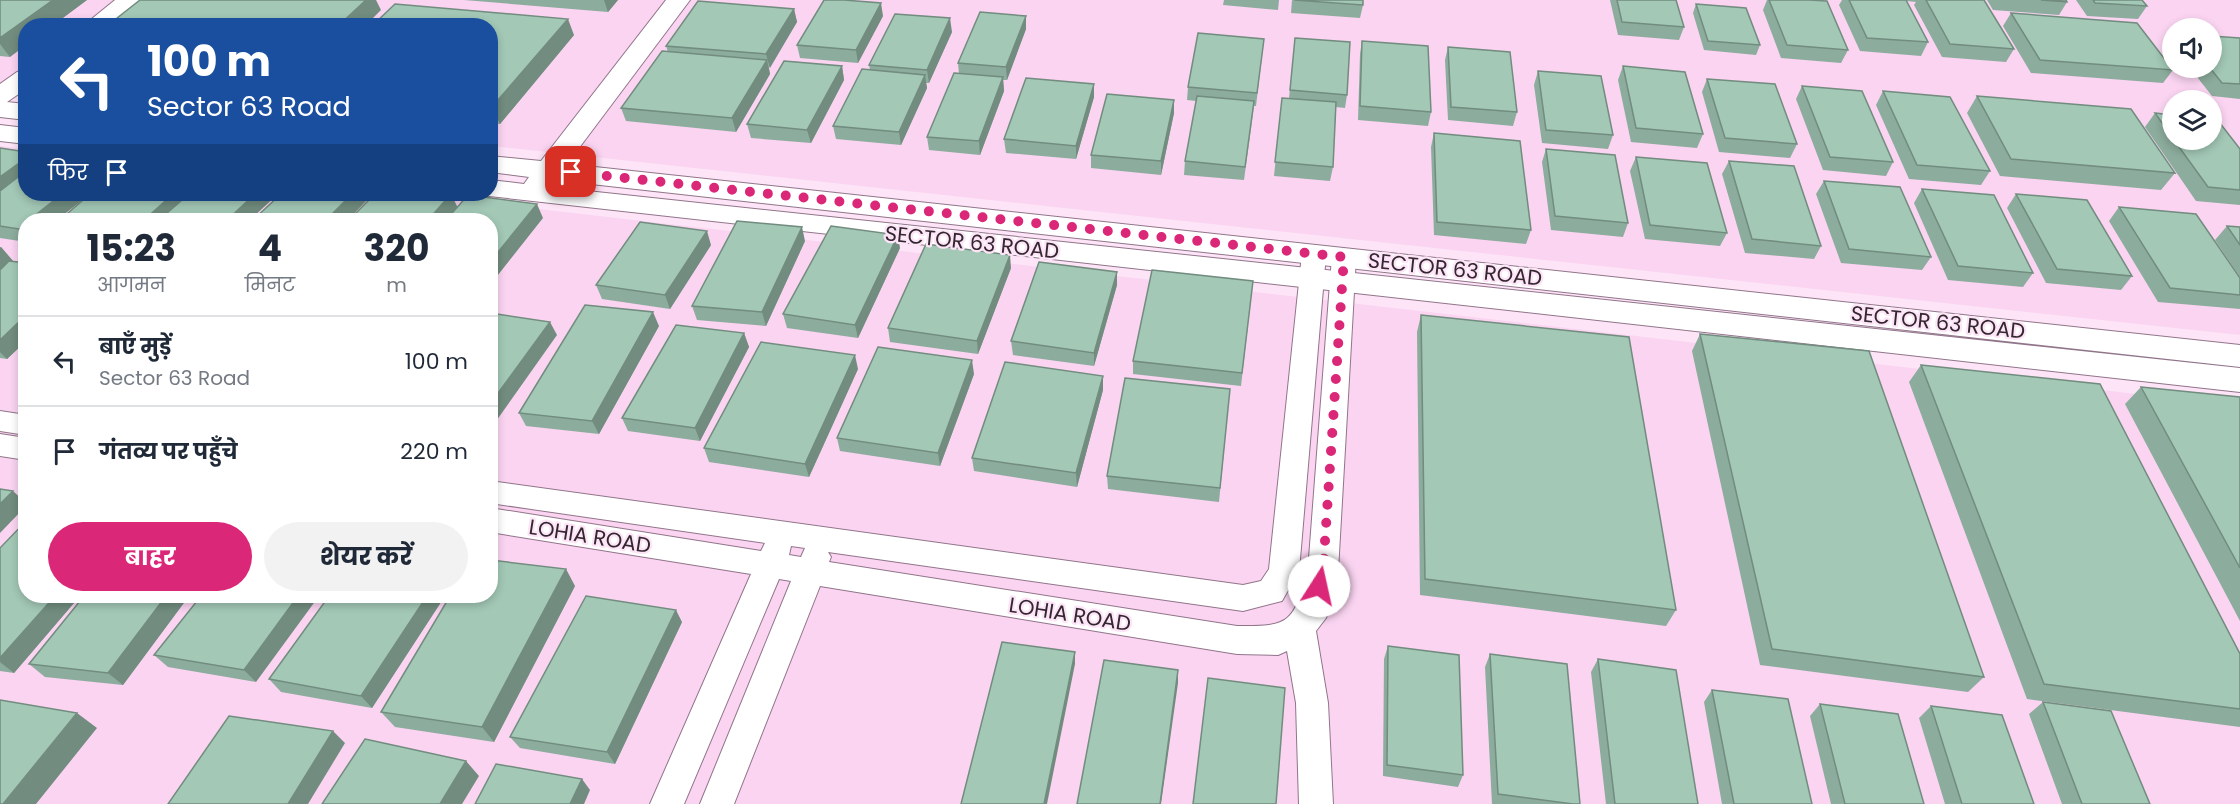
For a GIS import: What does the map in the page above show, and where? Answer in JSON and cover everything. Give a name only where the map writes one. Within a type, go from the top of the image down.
[{"type":"street","points":[[106,18],[130,0]]},
{"type":"street","points":[[531,194],[678,0]]},
{"type":"street","points":[[0,96],[18,83]]},
{"type":"street","points":[[0,109],[18,111]]},
{"type":"street","points":[[0,133],[18,135]]},
{"type":"street","name":"SECTOR 63 ROAD","points":[[498,165],[2240,380]]},
{"type":"street","name":"SECTOR 63 ROAD","points":[[498,190],[1313,266]]},
{"type":"street","name":"LOHIA ROAD","points":[[498,493],[1243,598],[1271,592],[1284,571],[1313,266]]},
{"type":"street","name":"SECTOR 63 ROAD","points":[[1343,270],[2240,356]]},
{"type":"street","name":"LOHIA ROAD","points":[[498,521],[1237,640],[1278,641],[1310,618],[1323,571],[1343,270]]},
{"type":"street","points":[[0,421],[18,424]]},
{"type":"street","points":[[0,445],[18,448]]},
{"type":"street","points":[[667,804],[784,533]]},
{"type":"street","points":[[717,804],[824,539]]},
{"type":"street","points":[[1299,626],[1312,703],[1316,804]]},
{"type":"shaded area","points":[[0,0],[2240,0],[2240,335],[498,147],[498,18],[18,18],[18,95],[0,94]]},
{"type":"shaded area","points":[[0,146],[18,148],[18,201],[469,201],[2240,406],[2240,804],[0,804]]},
{"type":"building","points":[[0,0],[53,0],[28,18],[18,18],[18,25],[0,38]]},
{"type":"building","points":[[140,0],[366,0],[347,18],[117,18]]},
{"type":"building","points":[[824,0],[881,3],[856,50],[797,45]]},
{"type":"building","points":[[1294,0],[1363,0],[1363,5]]},
{"type":"building","points":[[1617,0],[1676,0],[1684,27],[1622,22]]},
{"type":"building","points":[[1769,0],[1827,1],[1848,50],[1787,45]]},
{"type":"building","points":[[1849,0],[1906,0],[1928,42],[1867,38]]},
{"type":"building","points":[[1926,0],[1984,0],[2014,49],[1950,44]]},
{"type":"building","points":[[2041,0],[2066,0],[2067,2]]},
{"type":"building","points":[[2093,0],[2142,0],[2147,6],[2095,3]]},
{"type":"building","points":[[698,1],[794,9],[766,54],[666,46]]},
{"type":"building","points":[[395,4],[568,19],[498,100],[498,18],[380,18]]},
{"type":"building","points":[[1696,4],[1746,8],[1760,45],[1708,41]]},
{"type":"building","points":[[980,12],[1026,16],[1006,67],[958,63]]},
{"type":"building","points":[[2011,13],[2137,23],[2162,56],[2162,69],[2040,60]]},
{"type":"building","points":[[895,14],[950,18],[927,70],[869,65]]},
{"type":"building","points":[[1198,33],[1264,39],[1257,93],[1188,87]]},
{"type":"building","points":[[2222,37],[2240,38],[2240,84],[2222,83],[2218,78],[2222,78]]},
{"type":"building","points":[[1295,38],[1350,42],[1347,95],[1290,90]]},
{"type":"building","points":[[1362,41],[1428,46],[1431,112],[1360,106]]},
{"type":"building","points":[[1448,47],[1510,52],[1517,112],[1451,107]]},
{"type":"building","points":[[662,51],[767,60],[732,118],[621,108]]},
{"type":"building","points":[[784,61],[842,66],[807,130],[747,124]]},
{"type":"building","points":[[1623,66],[1685,72],[1703,134],[1636,128]]},
{"type":"building","points":[[862,69],[925,75],[899,132],[833,126]]},
{"type":"building","points":[[1538,71],[1601,76],[1613,135],[1546,130]]},
{"type":"building","points":[[954,73],[1003,77],[979,141],[927,137]]},
{"type":"building","points":[[1026,78],[1094,84],[1076,146],[1004,139]]},
{"type":"building","points":[[1707,79],[1775,84],[1797,144],[1725,138]]},
{"type":"building","points":[[1802,86],[1862,91],[1893,162],[1830,157]]},
{"type":"building","points":[[1883,91],[1950,97],[1990,171],[1917,165]]},
{"type":"building","points":[[1107,94],[1174,100],[1161,161],[1091,155]]},
{"type":"building","points":[[1197,96],[1254,101],[1245,167],[1185,161]]},
{"type":"building","points":[[1977,96],[2131,109],[2175,173],[2011,159]]},
{"type":"building","points":[[1282,98],[1336,102],[1333,167],[1275,162]]},
{"type":"building","points":[[2155,113],[2162,114],[2162,123]]},
{"type":"building","points":[[2222,126],[2240,149],[2240,190],[2208,187],[2181,150],[2222,150]]},
{"type":"building","points":[[1434,133],[1520,141],[1531,230],[1437,222]]},
{"type":"building","points":[[0,148],[18,151],[18,164],[0,177]]},
{"type":"building","points":[[1546,149],[1615,155],[1628,223],[1555,216]]},
{"type":"building","points":[[1636,157],[1707,163],[1727,233],[1650,225]]},
{"type":"building","points":[[1729,161],[1794,166],[1821,246],[1752,239]]},
{"type":"building","points":[[18,177],[18,201],[53,201],[38,213],[18,213],[18,229],[0,226],[0,191]]},
{"type":"building","points":[[1824,181],[1900,187],[1931,257],[1849,249]]},
{"type":"building","points":[[1922,189],[1994,195],[2033,273],[1958,266]]},
{"type":"building","points":[[2016,194],[2087,200],[2132,276],[2057,269]]},
{"type":"building","points":[[498,199],[537,204],[498,252],[498,213],[452,213],[463,201],[498,201]]},
{"type":"building","points":[[82,201],[165,201],[152,213],[68,213]]},
{"type":"building","points":[[181,201],[247,201],[235,213],[167,213]]},
{"type":"building","points":[[273,201],[345,201],[333,213],[261,213]]},
{"type":"building","points":[[368,201],[445,201],[434,213],[356,213]]},
{"type":"building","points":[[2119,207],[2196,214],[2240,278],[2240,295],[2170,288]]},
{"type":"building","points":[[737,221],[802,227],[762,312],[692,306]]},
{"type":"building","points":[[640,222],[707,231],[665,295],[596,285]]},
{"type":"building","points":[[831,226],[898,235],[855,325],[783,314]]},
{"type":"building","points":[[2227,226],[2240,227],[2240,245]]},
{"type":"building","points":[[926,244],[1010,255],[977,341],[888,328]]},
{"type":"building","points":[[9,261],[18,262],[18,323],[0,340],[0,270]]},
{"type":"building","points":[[1039,262],[1117,272],[1094,353],[1011,341]]},
{"type":"building","points":[[1152,270],[1253,281],[1242,373],[1133,361]]},
{"type":"building","points":[[585,305],[653,312],[592,421],[519,413]]},
{"type":"building","points":[[498,314],[550,322],[498,393]]},
{"type":"building","points":[[1421,315],[1629,337],[1676,610],[1425,579]]},
{"type":"building","points":[[676,325],[744,333],[695,428],[622,418]]},
{"type":"building","points":[[1700,334],[1869,351],[1984,677],[1772,649]]},
{"type":"building","points":[[761,342],[855,355],[805,464],[704,448]]},
{"type":"building","points":[[878,347],[972,360],[938,453],[837,438]]},
{"type":"building","points":[[1005,362],[1103,376],[1076,473],[972,458]]},
{"type":"building","points":[[1921,365],[2100,384],[2240,654],[2240,709],[2044,684]]},
{"type":"building","points":[[1125,378],[1230,389],[1220,488],[1107,476]]},
{"type":"building","points":[[2141,387],[2240,397],[2240,568]]},
{"type":"building","points":[[0,489],[13,491],[0,504]]},
{"type":"building","points":[[18,529],[18,603],[49,603],[0,658],[0,548]]},
{"type":"building","points":[[498,561],[566,569],[482,727],[381,712],[446,603],[498,603]]},
{"type":"building","points":[[586,596],[676,610],[607,752],[510,737]]},
{"type":"building","points":[[78,603],[161,603],[108,673],[29,664]]},
{"type":"building","points":[[195,603],[293,603],[244,670],[154,655]]},
{"type":"building","points":[[324,603],[422,603],[361,696],[269,679]]},
{"type":"building","points":[[1002,642],[1075,652],[1044,804],[961,804]]},
{"type":"building","points":[[1388,646],[1459,655],[1463,775],[1387,765]]},
{"type":"building","points":[[1490,654],[1567,664],[1580,804],[1498,794]]},
{"type":"building","points":[[1598,659],[1676,670],[1698,804],[1615,804]]},
{"type":"building","points":[[1104,660],[1178,670],[1160,804],[1077,804]]},
{"type":"building","points":[[1208,678],[1285,688],[1276,804],[1193,804]]},
{"type":"building","points":[[1712,690],[1788,699],[1812,804],[1734,804]]},
{"type":"building","points":[[0,700],[77,713],[3,804],[0,804]]},
{"type":"building","points":[[2043,702],[2111,711],[2150,804],[2082,804]]},
{"type":"building","points":[[1820,704],[1898,714],[1924,804],[1845,804]]},
{"type":"building","points":[[1931,706],[2002,715],[2034,804],[1962,804]]},
{"type":"building","points":[[229,716],[333,731],[288,804],[168,804]]},
{"type":"building","points":[[365,739],[466,761],[440,804],[322,804]]},
{"type":"building","points":[[496,764],[582,779],[570,804],[475,804]]},
{"type":"route","points":[[571,172],[1344,257],[1323,571],[1319,586]]}]
